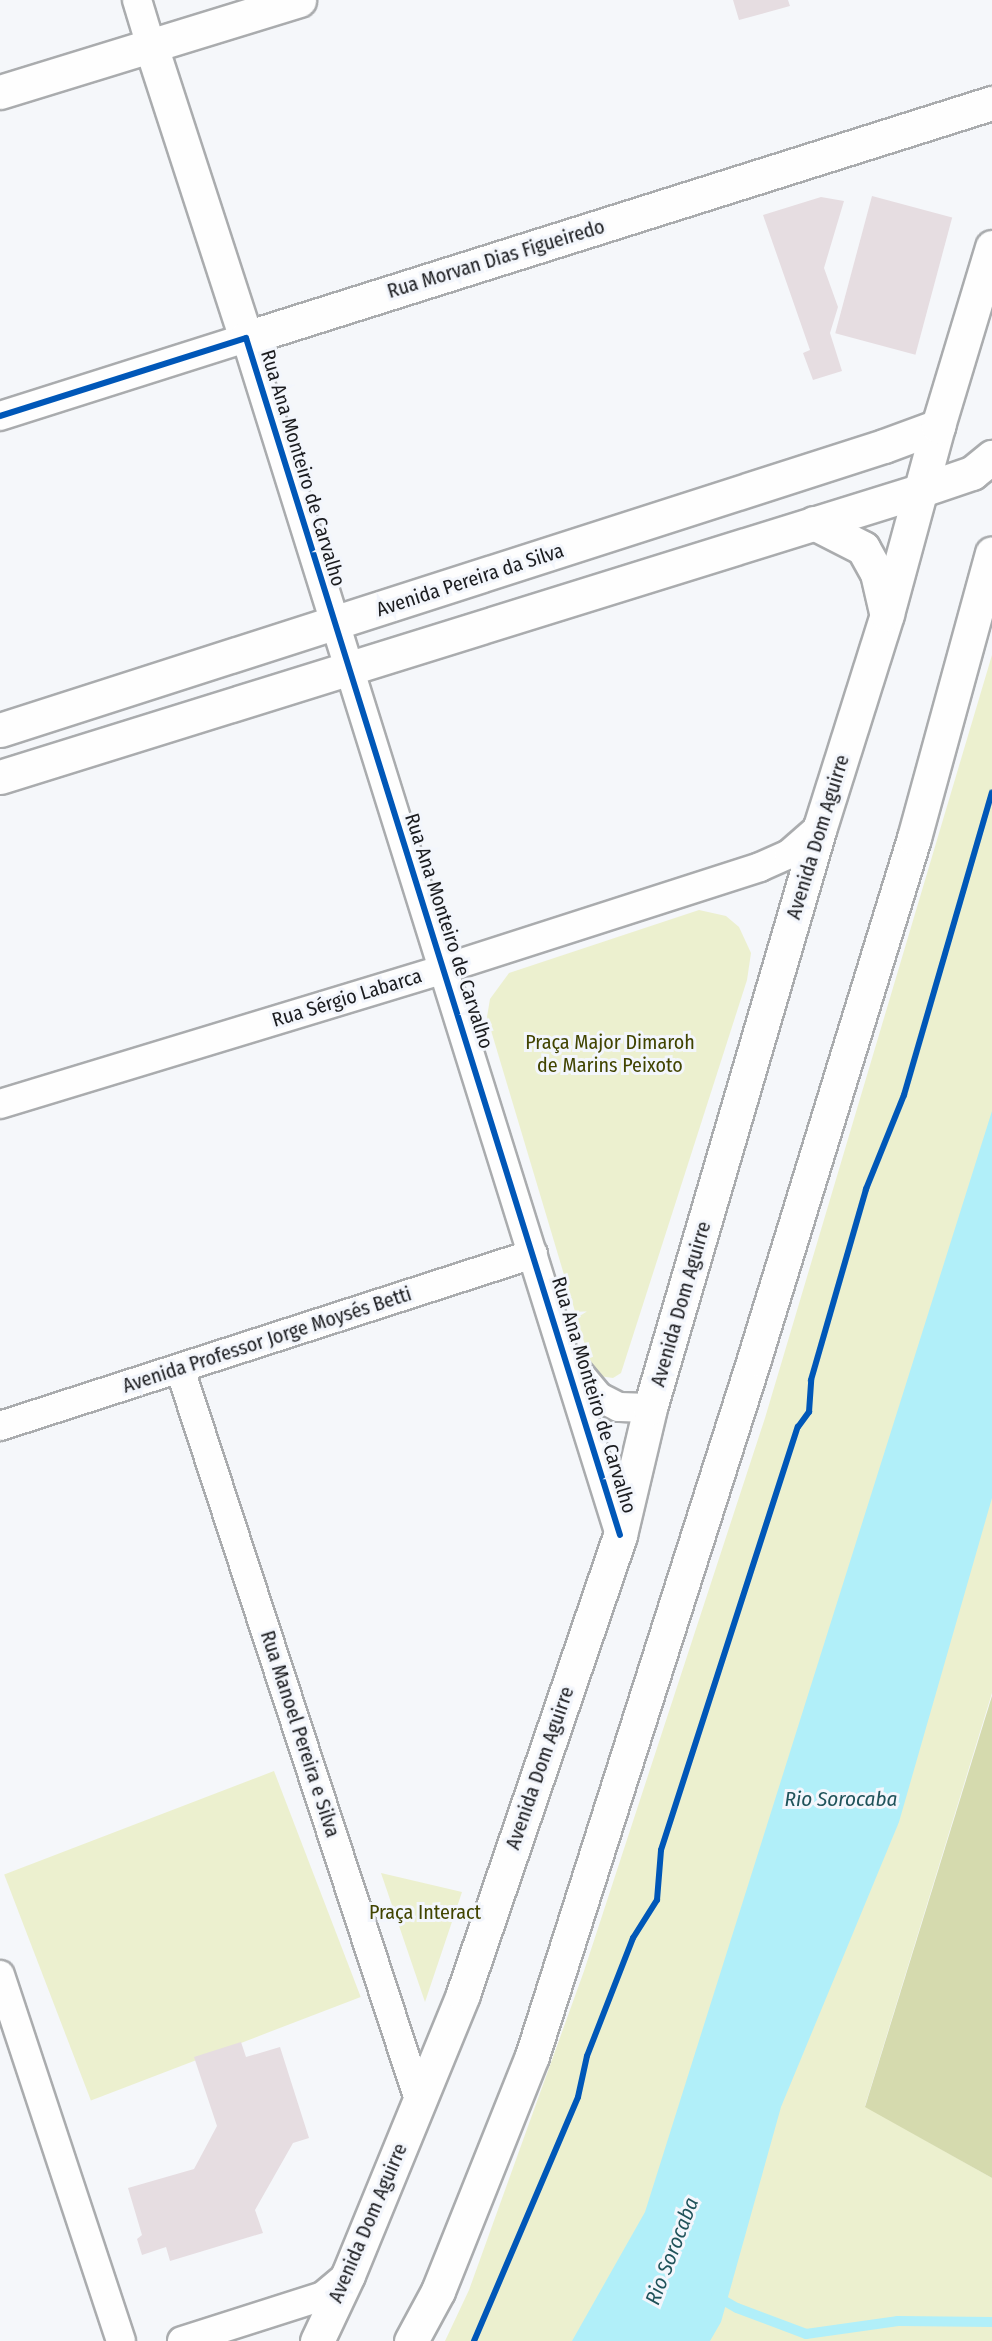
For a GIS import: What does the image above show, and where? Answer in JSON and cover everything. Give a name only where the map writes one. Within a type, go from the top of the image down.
[{"type":"main road","points":[[0,92],[299,0]]},
{"type":"main road","name":"Rua Ana Monteiro de Carvalho","points":[[151,46],[246,338]]},
{"type":"main road","name":"Rua Morvan Dias Figueiredo","points":[[246,338],[992,104]]},
{"type":"main road","name":"Avenida Dom Aguirre","points":[[317,2341],[348,2275],[463,1994],[620,1535],[650,1408],[820,827],[887,614],[938,426],[992,247]]},
{"type":"main road","name":"Avenida Pereira da Silva","points":[[0,730],[335,624],[884,446],[938,426]]},
{"type":"main road","points":[[0,777],[922,490],[972,473],[992,457]]},
{"type":"main road","points":[[814,523],[863,548],[877,573],[887,614]]},
{"type":"main road","points":[[411,2341],[438,2291],[532,2056],[754,1359],[914,838],[992,553]]},
{"type":"street","name":"Rua Ana Monteiro de Carvalho","points":[[137,0],[151,46]]},
{"type":"street","name":"Rua Ana Monteiro de Carvalho","points":[[246,338],[620,1535]]},
{"type":"street","name":"Rua Morvan Dias Figueiredo","points":[[0,416],[246,338]]},
{"type":"street","name":"Rua Sérgio Labarca","points":[[0,1104],[443,969],[760,867],[789,854],[820,827]]},
{"type":"street","name":"Avenida Professor Jorge Moysés Betti","points":[[0,1426],[533,1254]]},
{"type":"street","name":"Rua Ana Monteiro de Carvalho","points":[[566,1357],[599,1397],[620,1407],[650,1408]]},
{"type":"street","name":"Rua Manoel Pereira e Silva","points":[[180,1368],[419,2100]]},
{"type":"street","points":[[0,1975],[121,2341]]},
{"type":"street","points":[[182,2341],[323,2296],[348,2275]]},
{"type":"green space","points":[[992,655],[992,1693],[865,2106],[992,2178],[992,2341],[445,2341],[469,2290],[584,1971],[765,1418]]},
{"type":"green space","name":"Praça Major Dimaroh de Marins Peixoto","points":[[699,910],[726,916],[739,927],[751,953],[747,980],[621,1373],[613,1378],[599,1376],[591,1365],[487,1017],[490,999],[509,973]]},
{"type":"green space","points":[[992,1696],[992,2178],[865,2107]]},
{"type":"green space","points":[[274,1771],[361,1997],[91,2100],[4,1875]]},
{"type":"green space","name":"Praça Interact","points":[[381,1873],[462,1892],[425,2002]]},
{"type":"water","name":"Rio Sorocaba","points":[[992,1111],[992,1498],[899,1822],[781,2107],[721,2322],[710,2341],[572,2341],[645,2212]]},
{"type":"building","points":[[733,0],[788,0],[790,6],[739,20]]},
{"type":"building","points":[[872,196],[952,217],[915,355],[835,333]]},
{"type":"building","points":[[821,197],[844,201],[824,268],[838,307],[830,333],[842,371],[813,380],[803,353],[810,350],[763,215]]},
{"type":"building","points":[[241,2042],[246,2057],[280,2047],[309,2138],[293,2143],[255,2210],[263,2233],[170,2261],[166,2247],[142,2255],[137,2239],[142,2235],[128,2188],[194,2169],[217,2126],[194,2057]]},
{"type":"waterway","points":[[716,2296],[737,2308],[806,2334],[898,2321],[992,2322]]},
{"type":"cycle path","points":[[0,416],[246,338],[620,1535]]},
{"type":"cycle path","points":[[474,2341],[578,2097],[587,2056],[633,1938],[657,1900],[661,1850],[798,1427],[809,1412],[811,1380],[866,1189],[904,1095],[992,793]]}]
